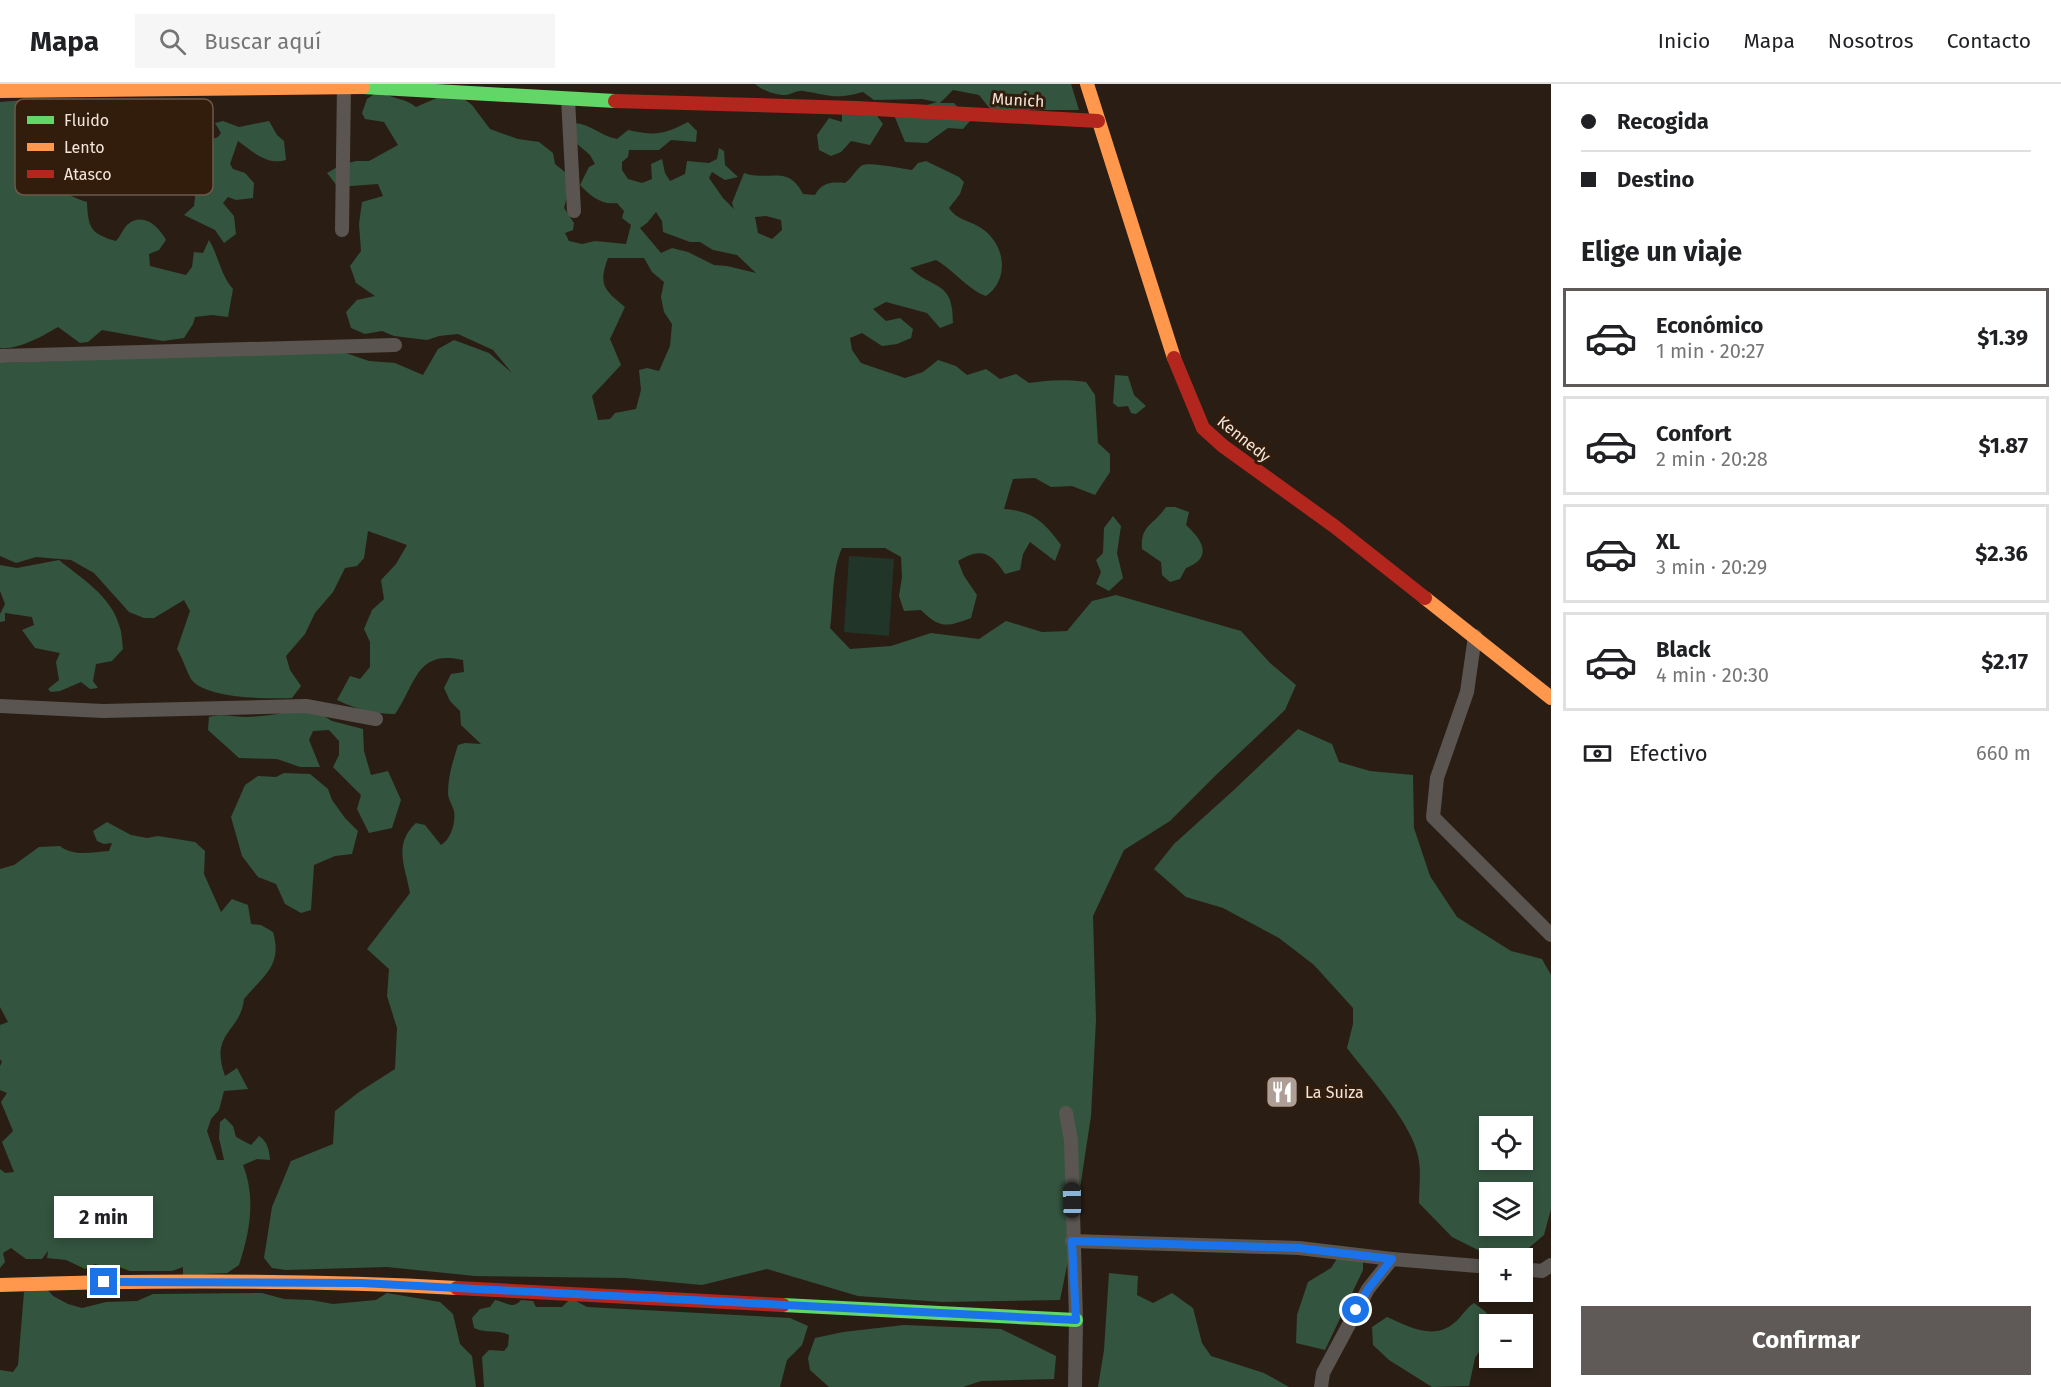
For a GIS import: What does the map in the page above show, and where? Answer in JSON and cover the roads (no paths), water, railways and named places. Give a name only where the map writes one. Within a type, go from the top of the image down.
[{"type":"street","name":"Kennedy","points":[[1087,84],[1177,368],[1203,428],[1223,446],[1334,526],[1551,698]]},
{"type":"street","name":"Munich","points":[[0,91],[185,86],[462,88],[568,99],[856,108],[1098,121]]},
{"type":"street","points":[[342,230],[344,86]]},
{"type":"street","points":[[568,99],[574,211]]},
{"type":"street","points":[[0,356],[395,345]]},
{"type":"street","points":[[1475,636],[1467,692],[1437,778],[1433,817],[1551,935]]},
{"type":"street","points":[[0,706],[103,711],[306,706],[376,719]]},
{"type":"street","points":[[1066,1113],[1071,1140],[1072,1241],[1076,1320],[1075,1387]]},
{"type":"street","points":[[1072,1241],[1299,1248],[1479,1266]]},
{"type":"street","points":[[1321,1387],[1323,1373],[1368,1289],[1392,1259]]},
{"type":"street","points":[[1533,1270],[1542,1270],[1551,1265]]},
{"type":"street","points":[[0,1285],[125,1281],[361,1283],[1076,1320]]},
{"type":"place","name":"La Suiza","points":[[1282,1092]]}]
